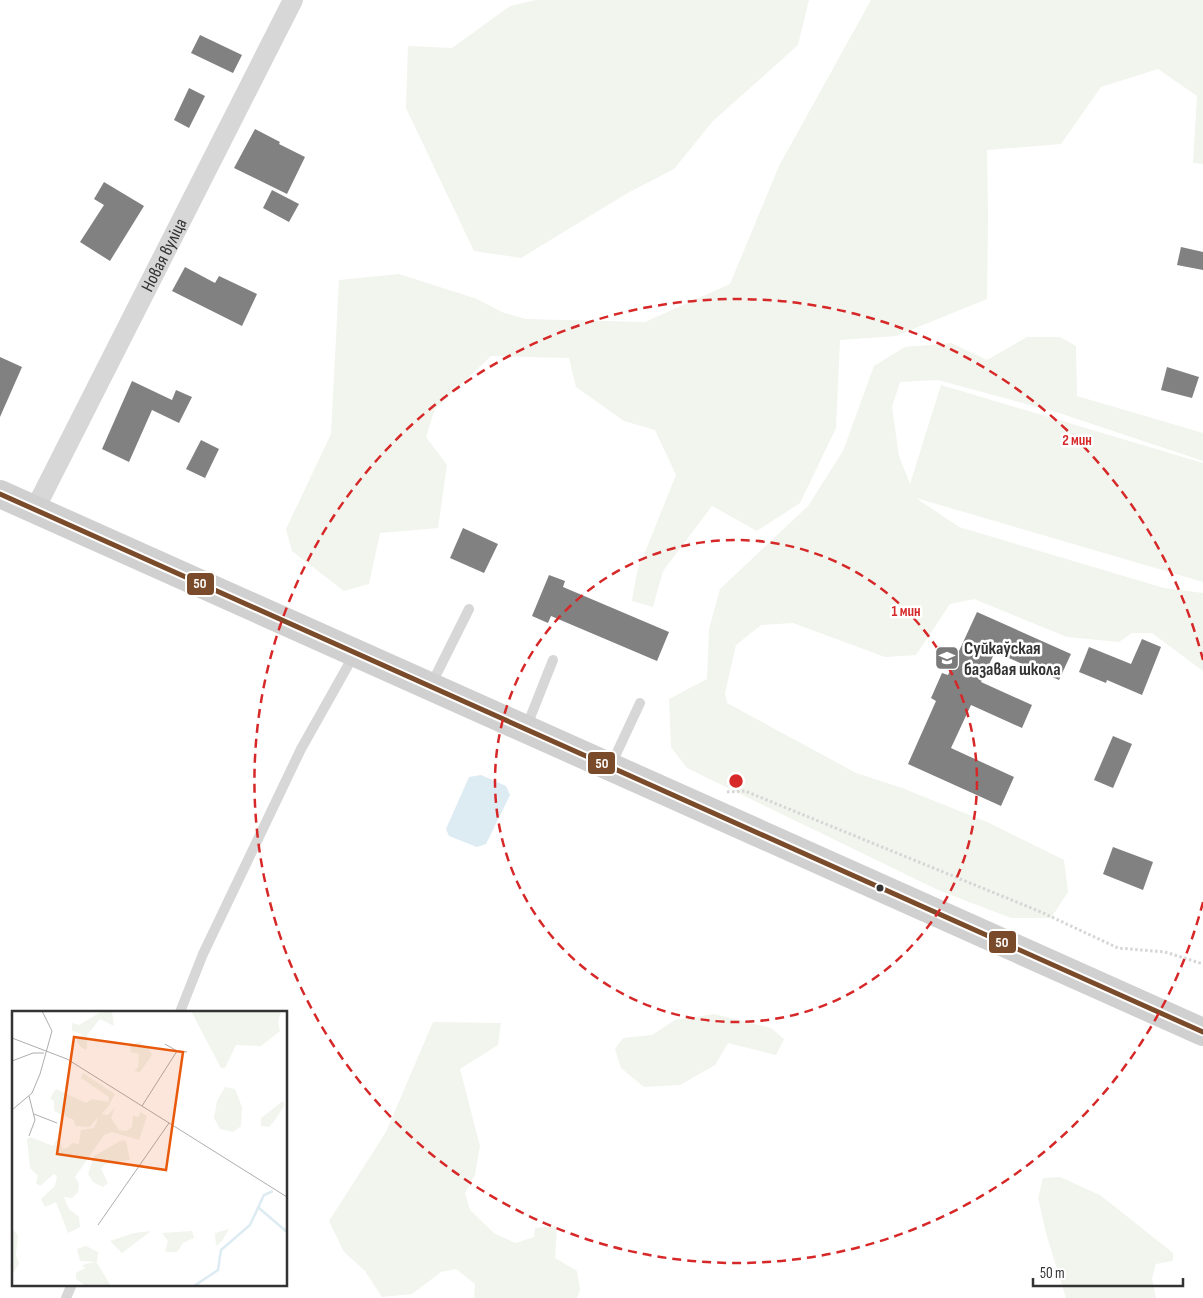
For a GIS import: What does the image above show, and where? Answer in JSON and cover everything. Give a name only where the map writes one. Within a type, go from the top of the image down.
[{"type":"main road","points":[[0,494],[1203,1032]]},
{"type":"street","name":"Новая вуліца","points":[[35,509],[293,0]]},
{"type":"lane","points":[[431,686],[469,609]]},
{"type":"lane","points":[[180,1011],[203,954],[301,750],[356,652]]},
{"type":"lane","points":[[526,729],[553,660]]},
{"type":"lane","points":[[610,766],[640,703]]},
{"type":"lane","points":[[66,1298],[71,1286]]},
{"type":"path","points":[[726,792],[745,791],[1040,912],[1118,948],[1165,952],[1203,964]]},
{"type":"shaded area","points":[[536,0],[809,0],[798,45],[713,121],[674,169],[626,194],[521,258],[474,251],[406,108],[408,46],[452,48],[510,6]]},
{"type":"shaded area","points":[[871,0],[1203,0],[1203,164],[1193,163],[1197,96],[1158,69],[1101,87],[1061,144],[987,150],[987,299],[896,336],[840,340],[836,428],[800,503],[757,531],[712,506],[663,571],[653,607],[632,601],[637,572],[676,475],[655,430],[624,421],[576,387],[569,358],[491,356],[435,409],[426,437],[447,465],[438,528],[380,533],[369,584],[344,591],[292,551],[286,529],[331,434],[339,280],[399,274],[477,299],[502,312],[525,319],[645,322],[730,284],[779,166]]},
{"type":"shaded area","points":[[1027,337],[1060,337],[1076,346],[1077,396],[1203,433],[1203,461],[1056,412],[938,380],[900,382],[892,407],[899,456],[910,484],[941,385],[1203,463],[1203,582],[916,498],[959,527],[1164,588],[1203,593],[1203,671],[1152,633],[1132,633],[1119,642],[1067,637],[974,599],[950,604],[916,655],[885,657],[793,623],[761,625],[736,645],[725,693],[727,703],[856,773],[902,788],[987,822],[1064,860],[1068,892],[1051,918],[1011,918],[938,890],[687,768],[671,747],[669,699],[707,679],[709,629],[720,589],[808,506],[843,451],[874,366],[905,347],[951,343],[987,360]]},
{"type":"shaded area","points":[[481,775],[506,786],[510,795],[486,844],[477,847],[449,836],[446,829],[469,777]]},
{"type":"shaded area","points":[[714,1014],[771,1028],[784,1039],[776,1055],[728,1043],[715,1065],[680,1085],[644,1087],[621,1068],[615,1049],[623,1038],[652,1035],[675,1020]]},
{"type":"shaded area","points":[[433,1022],[501,1023],[498,1045],[460,1069],[480,1146],[475,1175],[465,1193],[470,1210],[495,1234],[516,1243],[534,1237],[535,1228],[557,1226],[555,1258],[577,1271],[580,1289],[577,1298],[474,1298],[475,1284],[456,1269],[441,1272],[412,1294],[382,1297],[365,1271],[344,1252],[329,1221],[386,1132]]},
{"type":"shaded area","points":[[1060,1177],[1100,1195],[1173,1253],[1173,1261],[1156,1264],[1152,1278],[1156,1298],[1066,1298],[1046,1233],[1038,1198],[1043,1178]]},
{"type":"building","points":[[200,35],[242,55],[233,73],[191,53]]},
{"type":"building","points":[[189,88],[205,96],[189,128],[174,120]]},
{"type":"building","points":[[255,129],[305,157],[287,194],[234,168]]},
{"type":"building","points":[[104,182],[144,206],[110,261],[80,242],[104,205],[94,199]]},
{"type":"building","points":[[272,190],[299,204],[289,222],[263,208]]},
{"type":"building","points":[[1181,247],[1203,252],[1203,270],[1177,265]]},
{"type":"building","points":[[185,267],[215,283],[219,276],[257,294],[242,326],[172,291]]},
{"type":"building","points":[[0,357],[22,367],[0,417]]},
{"type":"building","points":[[1167,367],[1199,377],[1192,398],[1161,390]]},
{"type":"building","points":[[132,381],[172,400],[176,390],[192,397],[179,423],[152,410],[129,462],[102,449]]},
{"type":"building","points":[[201,440],[219,449],[205,478],[186,469]]},
{"type":"building","points":[[463,528],[498,544],[484,573],[450,558]]},
{"type":"building","points":[[549,575],[565,581],[563,587],[669,632],[657,661],[551,616],[548,623],[532,616]]},
{"type":"building","points":[[977,612],[1071,654],[1059,680],[995,652],[981,682],[1032,705],[1022,728],[971,705],[951,748],[1014,777],[1001,806],[908,764],[936,701],[931,698],[942,673],[948,675]]},
{"type":"building","points":[[1142,639],[1161,647],[1142,695],[1107,680],[1106,683],[1079,672],[1089,647],[1131,664]]},
{"type":"building","points":[[1113,736],[1132,744],[1113,788],[1094,780]]},
{"type":"building","points":[[1113,847],[1153,862],[1143,890],[1103,874]]},
{"type":"transit line","name":"50","points":[[0,494],[1203,1032]]},
{"type":"place","name":"Суйкаўская базавая школа","points":[[947,658]]}]
